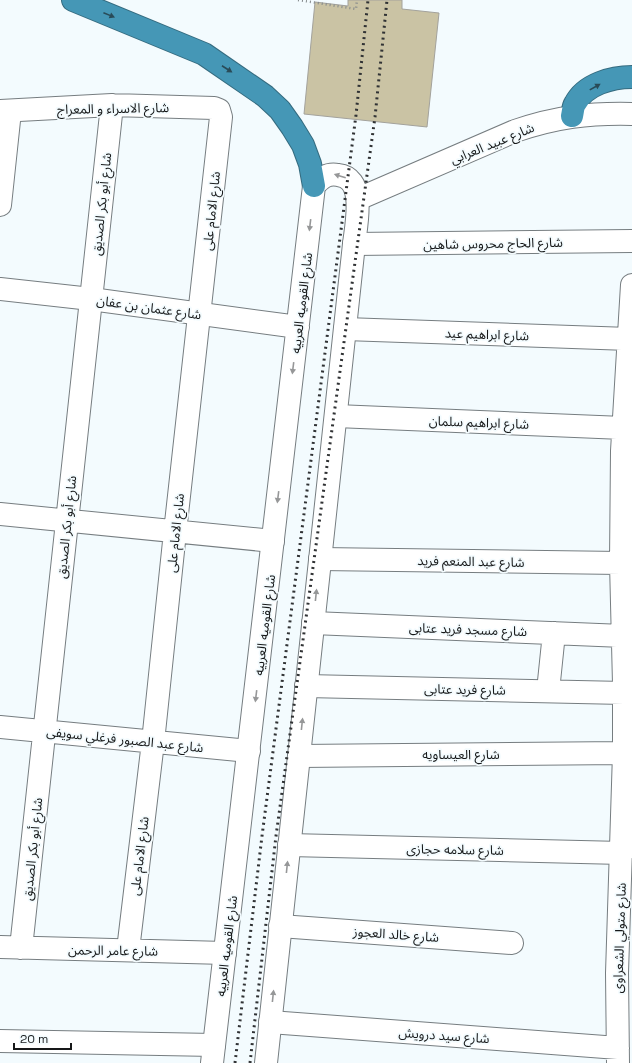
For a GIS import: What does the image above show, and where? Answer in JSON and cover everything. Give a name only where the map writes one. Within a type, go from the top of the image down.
[{"type":"highway","points":[[73,0],[204,54],[265,96],[280,110],[302,145],[310,164],[314,186]]},
{"type":"highway","points":[[572,116],[575,104],[584,93],[597,84],[632,77]]},
{"type":"street","name":"شارع الاسراء و المعراج","points":[[5,111],[112,105],[214,108],[219,110],[221,117]]},
{"type":"street","name":"شارع أبو بكر الصديق","points":[[10,947],[44,731],[112,105]]},
{"type":"street","points":[[0,205],[5,111]]},
{"type":"street","name":"شارع عبيد العرابي","points":[[358,199],[515,131],[537,124],[572,116],[602,113],[632,114]]},
{"type":"street","name":"شارع الامام على","points":[[128,950],[153,742],[221,117]]},
{"type":"street","points":[[266,1063],[358,199],[356,188],[350,180],[341,175],[330,174],[321,178],[314,186]]},
{"type":"street","name":"شارع القوميه العربيه","points":[[213,1054],[314,186]]},
{"type":"street","name":"شارع الحاج محروس شاهين","points":[[354,244],[632,241]]},
{"type":"street","name":"شارع متولي الشعراوى","points":[[621,1049],[625,973],[626,892],[622,853],[627,817],[627,687],[623,636],[627,612],[621,563],[627,523],[627,451],[623,428],[629,354],[632,285]]},
{"type":"street","name":"شارع عثمان بن عفان","points":[[0,289],[91,299],[298,327]]},
{"type":"street","name":"شارع ابراهيم عيد","points":[[345,329],[629,354]]},
{"type":"street","name":"شارع ابراهيم سلمان","points":[[336,416],[623,428]]},
{"type":"street","points":[[0,514],[273,541]]},
{"type":"street","name":"شارع عبد المنعم فريد","points":[[320,559],[621,563]]},
{"type":"street","name":"شارع مسجد فريد عتابى","points":[[313,623],[623,636]]},
{"type":"street","points":[[548,691],[554,633]]},
{"type":"street","name":"شارع فريد عتابى","points":[[306,686],[548,691],[627,687]]},
{"type":"street","name":"شارع عبد الصبور فرغلي سويفى","points":[[0,727],[249,751]]},
{"type":"street","name":"شارع العيساويه","points":[[299,756],[627,745]]},
{"type":"street","name":"شارع سلامه حجازى","points":[[289,846],[622,853]]},
{"type":"street","name":"شارع خالد العجوز","points":[[280,926],[512,943]]},
{"type":"street","name":"شارع عامر الرحمن","points":[[10,947],[225,953]]},
{"type":"street","name":"شارع سيد درويش","points":[[270,1022],[621,1049]]},
{"type":"street","points":[[0,1041],[213,1054]]},
{"type":"path","points":[[298,0],[356,9],[357,0]]},
{"type":"building","points":[[348,0],[402,0],[402,9],[439,13],[427,127],[304,114],[315,2],[348,6]]},
{"type":"railway","points":[[235,1063],[262,836],[356,115],[368,0]]},
{"type":"railway","points":[[250,1063],[276,836],[375,117],[387,0]]}]
